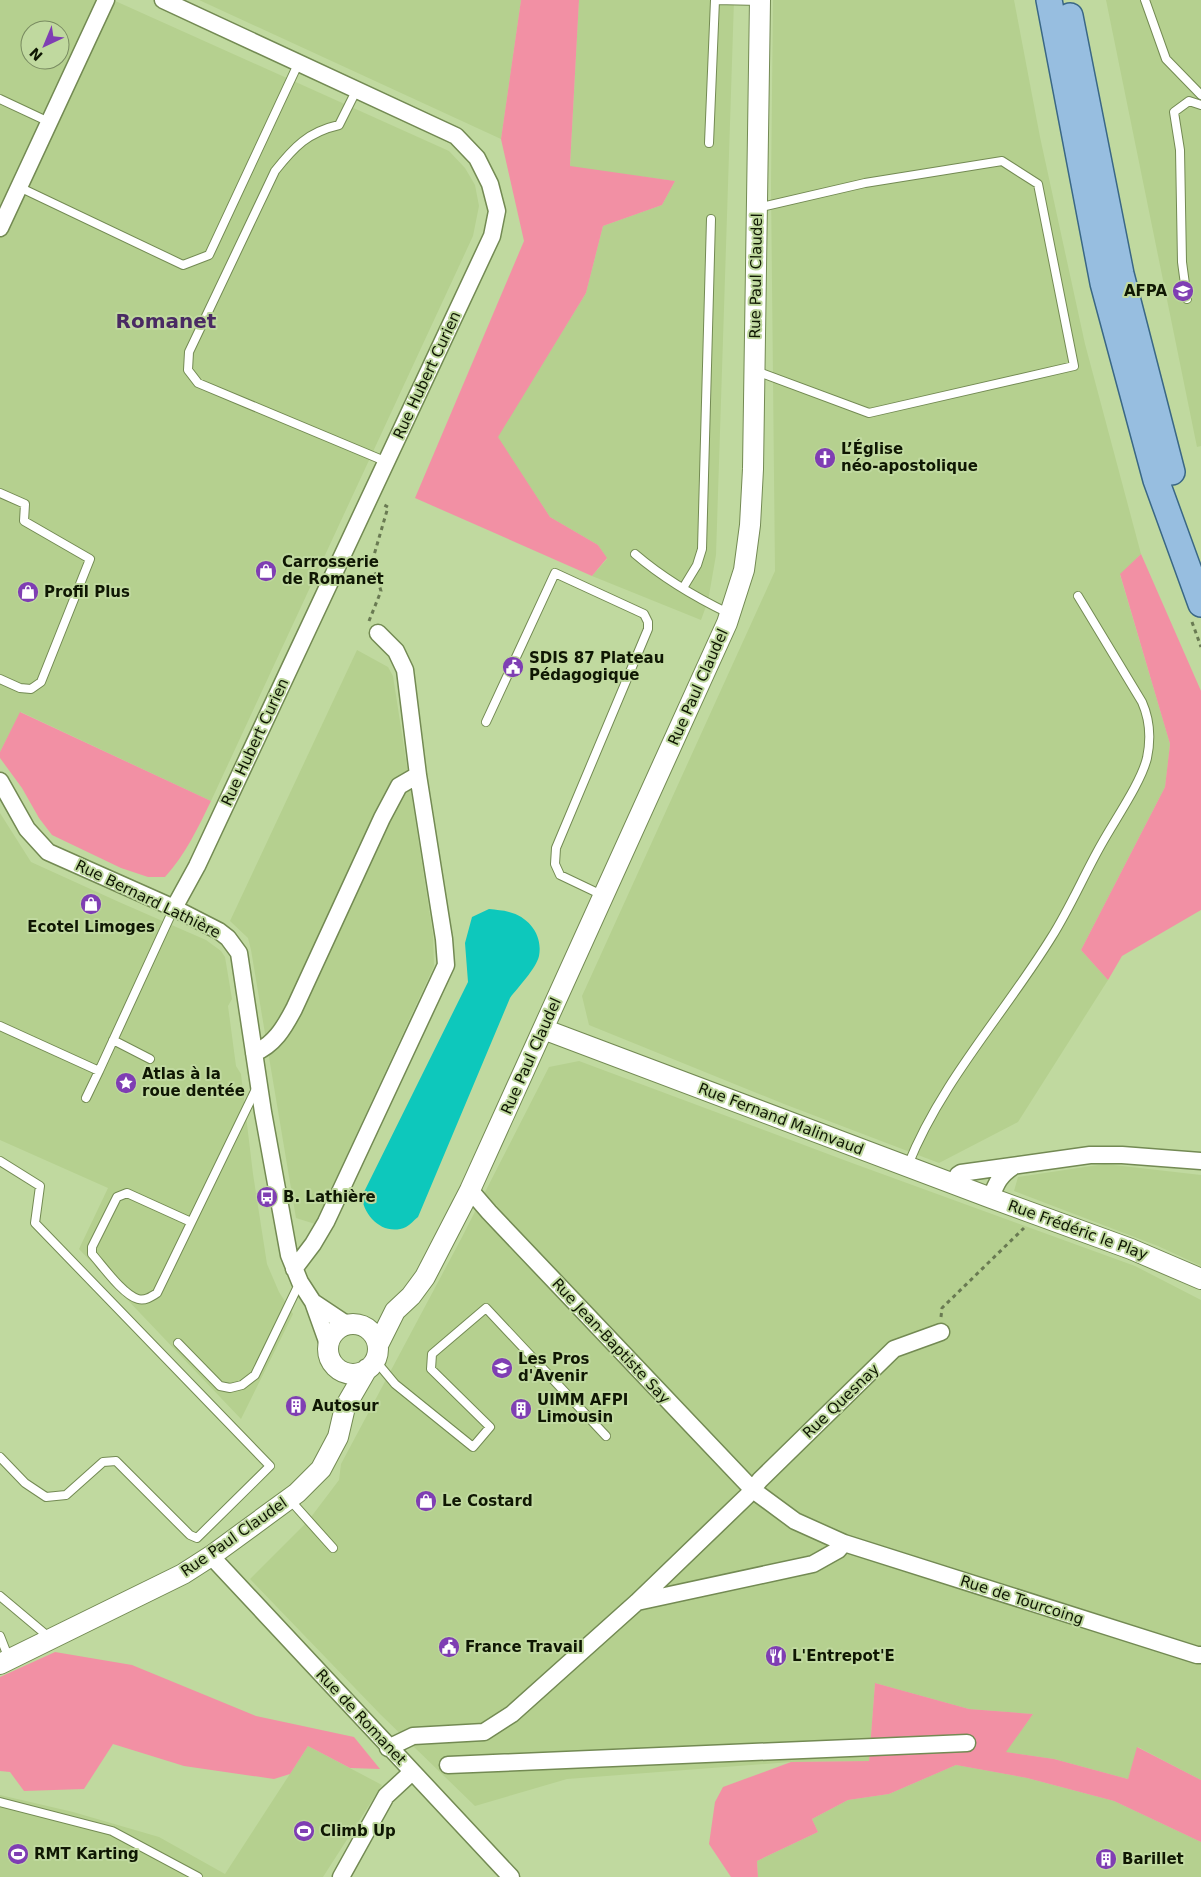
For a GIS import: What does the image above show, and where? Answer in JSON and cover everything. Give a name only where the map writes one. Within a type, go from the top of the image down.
[{"type":"main road","points":[[1049,0],[1102,283],[1156,480],[1201,604]]},
{"type":"main road","points":[[1067,0],[1121,274],[1172,474],[1201,554]]},
{"type":"street","points":[[0,228],[106,0]]},
{"type":"street","name":"Rue Hubert Curien","points":[[163,0],[456,136],[478,158],[490,184],[496,211],[492,236],[197,866],[174,908]]},
{"type":"street","name":"Rue Paul Claudel","points":[[353,1324],[394,1311],[411,1296],[426,1277],[470,1190],[604,896],[730,614],[744,570],[750,525],[753,469],[760,0]]},
{"type":"street","points":[[297,1276],[326,1222],[446,965],[443,930],[418,775],[405,670],[396,651],[373,628]]},
{"type":"street","points":[[254,1053],[264,1049],[282,1031],[294,1009],[382,818],[399,786],[418,775]]},
{"type":"street","name":"Rue Bernard Lathière","points":[[0,781],[27,829],[48,852],[174,908],[219,931],[228,938],[239,953],[258,1083],[287,1245],[297,1276],[313,1302],[328,1344]]},
{"type":"street","name":"Rue Fernand Malinvaud","points":[[543,1029],[953,1184]]},
{"type":"street","points":[[953,1184],[958,1174],[961,1173],[1090,1155],[1201,1161]]},
{"type":"street","points":[[990,1198],[1000,1176],[1016,1165]]},
{"type":"street","name":"Rue Frédéric le Play","points":[[953,1184],[1132,1249],[1201,1278]]},
{"type":"street","name":"Rue Jean-Baptiste Say","points":[[470,1190],[753,1490]]},
{"type":"street","name":"Rue Bernard Lathière","points":[[313,1302],[353,1324]]},
{"type":"street","name":"Rue Paul Claudel","points":[[5,1662],[182,1574],[211,1556],[289,1499],[322,1469],[338,1437],[345,1407],[373,1358],[394,1311]]},
{"type":"street","points":[[353,1324],[372,1332],[373,1358],[359,1373],[351,1374],[343,1372],[336,1367],[329,1356],[328,1344],[338,1328],[353,1324]]},
{"type":"street","name":"Rue Quesnay","points":[[753,1490],[760,1480],[894,1349],[941,1332]]},
{"type":"street","name":"Rue Paul Claudel","points":[[336,1367],[345,1407]]},
{"type":"street","points":[[388,1748],[413,1736],[484,1732],[512,1714],[637,1602],[753,1490]]},
{"type":"street","name":"Rue de Tourcoing","points":[[753,1490],[795,1521],[844,1543],[1197,1656],[1201,1655]]},
{"type":"street","points":[[637,1602],[813,1564],[838,1550],[844,1543]]},
{"type":"street","name":"Rue de Romanet","points":[[211,1556],[388,1748],[439,1798],[512,1877]]},
{"type":"street","points":[[448,1765],[967,1743]]},
{"type":"street","points":[[340,1877],[386,1796],[412,1772]]},
{"type":"lane","points":[[709,143],[715,0],[760,0]]},
{"type":"lane","points":[[1145,0],[1166,59],[1201,95]]},
{"type":"lane","points":[[19,187],[184,265],[210,255],[299,62]]},
{"type":"lane","points":[[357,89],[339,125],[323,128],[294,147],[275,171],[189,352],[188,370],[198,382],[387,462]]},
{"type":"lane","points":[[0,99],[49,122]]},
{"type":"lane","points":[[1188,299],[1182,262],[1180,150],[1174,112],[1189,101],[1201,105]]},
{"type":"lane","points":[[754,371],[869,413],[1074,366],[1038,184],[1002,161],[865,183],[757,208]]},
{"type":"lane","points":[[683,588],[697,565],[702,549],[712,219]]},
{"type":"lane","points":[[0,493],[25,504],[24,520],[90,559],[41,682],[30,689],[20,688],[0,679]]},
{"type":"lane","points":[[636,554],[649,566],[702,601],[730,614]]},
{"type":"lane","points":[[486,722],[555,573],[644,614],[648,622],[648,629],[556,848],[555,864],[560,875],[604,896]]},
{"type":"lane","points":[[907,1167],[926,1124],[1051,938],[1141,774],[1147,758],[1150,735],[1148,715],[1078,596]]},
{"type":"lane","points":[[86,1098],[174,908]]},
{"type":"lane","points":[[0,1026],[99,1071]]},
{"type":"lane","points":[[113,1040],[150,1059]]},
{"type":"lane","points":[[191,1222],[127,1193],[117,1197],[92,1247],[92,1254],[125,1291],[137,1299],[146,1299],[156,1293],[191,1222],[258,1083]]},
{"type":"lane","points":[[0,1161],[40,1186],[35,1223],[270,1466],[197,1538],[190,1535],[116,1461],[103,1462],[66,1495],[46,1497],[25,1483],[0,1457]]},
{"type":"lane","points":[[178,1343],[220,1386],[230,1388],[242,1385],[255,1375],[297,1276]]},
{"type":"lane","points":[[373,1358],[395,1384],[473,1446],[490,1427],[431,1369],[432,1354],[486,1308],[606,1436]]},
{"type":"lane","points":[[289,1499],[333,1548]]},
{"type":"lane","points":[[0,1596],[51,1639]]},
{"type":"lane","points":[[0,1636],[5,1662]]},
{"type":"lane","points":[[0,1802],[112,1831],[198,1877]]},
{"type":"path","points":[[370,498],[388,507],[372,562],[381,591],[373,628]]},
{"type":"path","points":[[941,1332],[942,1308],[1024,1228]]},
{"type":"shaded area","points":[[0,0],[113,0],[449,151],[465,168],[475,185],[479,206],[473,236],[211,801],[21,712],[0,752]]},
{"type":"shaded area","points":[[199,0],[521,0],[501,139]]},
{"type":"shaded area","points":[[521,0],[579,0],[570,166],[675,181],[662,205],[603,226],[586,293],[498,437],[550,517],[598,545],[607,558],[592,576],[415,498],[524,241],[501,139]]},
{"type":"shaded area","points":[[579,0],[734,0],[716,555],[708,601],[701,620],[592,576],[607,559],[598,545],[550,517],[497,437],[586,293],[603,226],[662,205],[675,181],[570,167]]},
{"type":"shaded area","points":[[773,0],[1014,0],[1040,137],[1085,344],[1141,554],[1120,575],[1170,744],[1165,787],[1081,950],[1108,980],[1018,1122],[939,1163],[784,1104],[589,1025],[582,996],[775,571],[771,186]]},
{"type":"shaded area","name":"AFPA","points":[[1106,0],[1201,0],[1201,446],[1197,447]]},
{"type":"shaded area","points":[[1141,554],[1201,691],[1201,910],[1122,956],[1108,980],[1081,950],[1165,787],[1170,744],[1120,574]]},
{"type":"shaded area","points":[[357,650],[388,667],[393,676],[433,935],[434,966],[315,1224],[296,1218],[251,950],[248,938],[230,921]]},
{"type":"shaded area","points":[[20,712],[211,801],[185,850],[165,877],[148,877],[121,868],[52,835],[0,758],[0,752]]},
{"type":"shaded area","points":[[0,813],[31,862],[206,940],[221,951],[225,957],[232,999],[228,1006],[236,1066],[241,1074],[253,1174],[267,1264],[279,1292],[293,1314],[241,1419],[79,1249],[108,1188],[0,1140]]},
{"type":"shaded area","points":[[579,1061],[1135,1266],[1201,1300],[1201,1780],[1138,1747],[1128,1779],[1054,1759],[1005,1752],[1033,1714],[969,1709],[875,1683],[869,1761],[791,1762],[567,1779],[475,1806],[381,1715],[250,1579],[308,1521],[339,1480],[341,1464],[461,1239],[549,1067]]},
{"type":"shaded area","points":[[1105,1164],[1201,1175],[1201,1266],[1158,1246],[1014,1191],[1018,1177]]},
{"type":"shaded area","points":[[55,1652],[132,1665],[256,1716],[354,1737],[380,1769],[350,1768],[308,1746],[290,1774],[274,1779],[184,1766],[113,1744],[84,1789],[24,1791],[10,1772],[0,1771],[0,1677]]},
{"type":"shaded area","points":[[875,1683],[969,1709],[1033,1714],[1006,1752],[1054,1759],[1128,1779],[1137,1747],[1201,1780],[1201,1842],[1114,1801],[1027,1778],[956,1765],[889,1794],[848,1800],[812,1819],[818,1832],[757,1861],[758,1877],[731,1877],[709,1844],[715,1802],[723,1787],[791,1762],[869,1761]]},
{"type":"shaded area","points":[[308,1746],[382,1785],[323,1877],[0,1877],[0,1795],[73,1812],[159,1837],[225,1874]]},
{"type":"shaded area","points":[[956,1765],[1027,1778],[1114,1801],[1201,1842],[1201,1877],[758,1877],[757,1861],[818,1832],[812,1819],[848,1800],[889,1794]]},
{"type":"water","points":[[489,909],[516,914],[523,918],[537,934],[540,948],[539,956],[531,972],[510,998],[418,1217],[408,1226],[398,1229],[383,1227],[376,1223],[366,1211],[362,1196],[468,982],[465,943],[472,917]]},
{"type":"place","name":"AFPA","points":[[1183,291]]},
{"type":"place","name":"L’Église néo-apostolique","points":[[825,458]]},
{"type":"place","name":"Carrosserie de Romanet","points":[[266,571]]},
{"type":"place","name":"Profil Plus","points":[[28,592]]},
{"type":"place","name":"SDIS 87 Plateau Pédagogique","points":[[513,667]]},
{"type":"place","name":"Ecotel Limoges","points":[[91,904]]},
{"type":"place","name":"Atlas à la roue dentée","points":[[126,1083]]},
{"type":"place","name":"B. Lathière","points":[[267,1197]]},
{"type":"place","name":"Les Pros d'Avenir","points":[[502,1368]]},
{"type":"place","name":"Autosur","points":[[296,1406]]},
{"type":"place","name":"UIMM AFPI Limousin","points":[[521,1409]]},
{"type":"place","name":"Le Costard","points":[[426,1501]]},
{"type":"place","name":"France Travail","points":[[449,1647]]},
{"type":"place","name":"L'Entrepot'E","points":[[776,1656]]},
{"type":"place","name":"Climb Up","points":[[304,1831]]},
{"type":"place","name":"RMT Karting","points":[[18,1854]]},
{"type":"place","name":"Barillet","points":[[1106,1859]]},
{"type":"district","name":"Romanet","points":[[166,321]]}]
